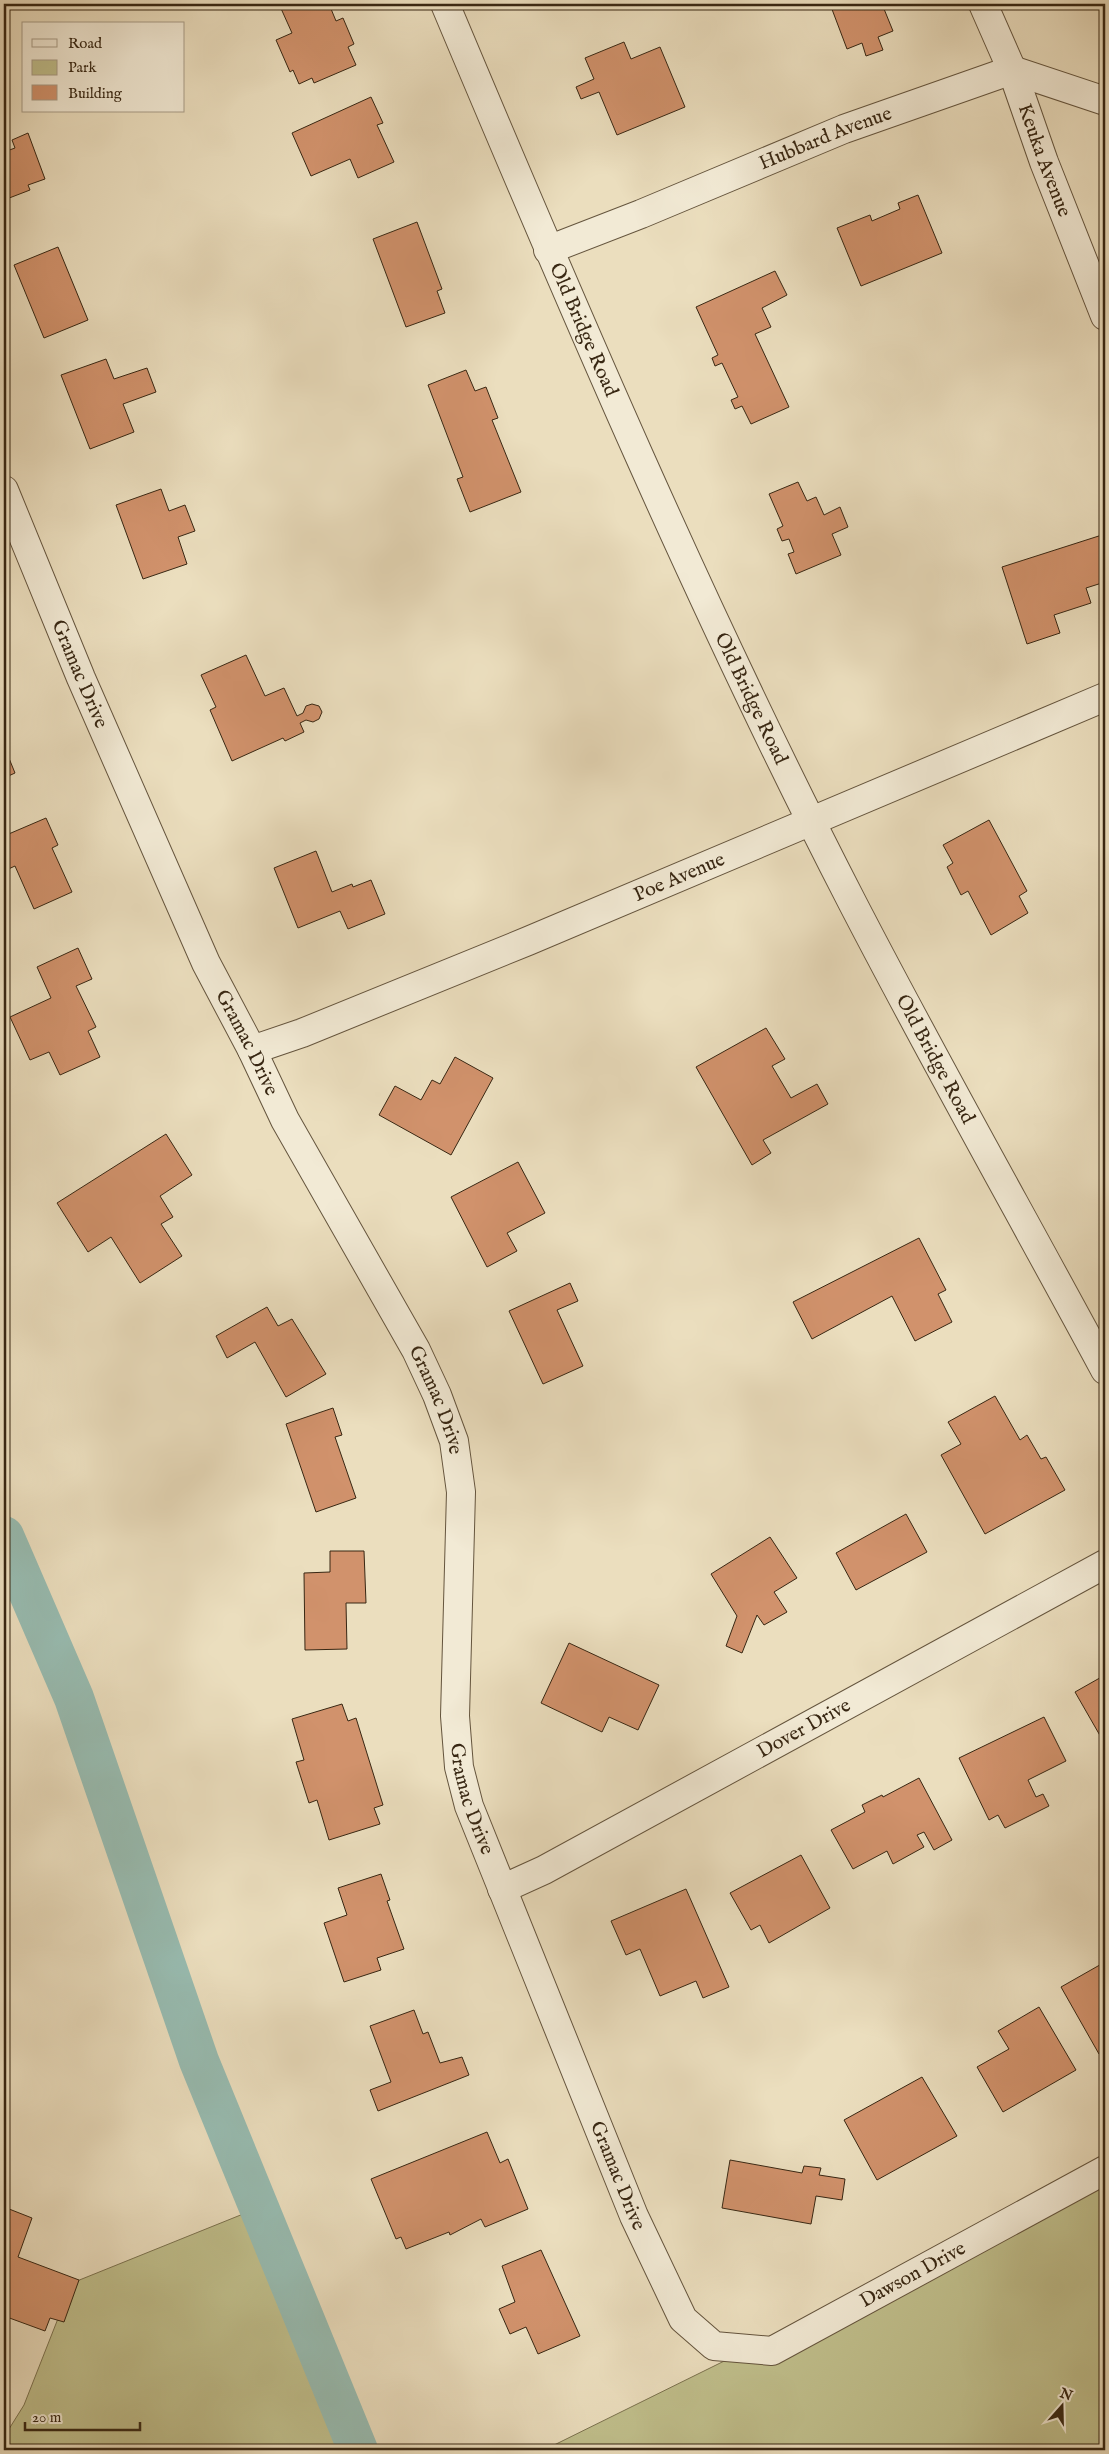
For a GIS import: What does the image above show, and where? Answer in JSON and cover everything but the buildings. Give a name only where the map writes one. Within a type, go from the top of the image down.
[{"type":"street","name":"Old Bridge Road","points":[[445,4],[548,250],[714,620],[851,900],[1105,1370]]},
{"type":"street","name":"Keuka Avenue","points":[[988,7],[1044,162],[1105,316]]},
{"type":"street","name":"Hubbard Avenue","points":[[548,250],[641,214],[844,129],[1012,70]]},
{"type":"street","points":[[1012,70],[1105,101]]},
{"type":"street","name":"Gramac Drive","points":[[4,490],[81,678],[206,963],[252,1050],[285,1120],[416,1350],[437,1395],[454,1441],[461,1492],[455,1716],[459,1767],[469,1806],[634,2216],[683,2319],[714,2346]]},
{"type":"street","name":"Poe Avenue","points":[[252,1050],[302,1033],[510,948],[1105,697]]},
{"type":"street","name":"Dover Drive","points":[[502,1888],[553,1866],[1105,1564]]},
{"type":"street","name":"Dawson Drive","points":[[714,2346],[772,2351],[1105,2170]]},
{"type":"green space","points":[[1105,2173],[1105,2450],[544,2450]]},
{"type":"green space","points":[[258,2208],[368,2450],[4,2450],[4,2437],[24,2405],[72,2283]]},
{"type":"waterway","points":[[4,1536],[74,1698],[199,2061],[358,2450]]}]
